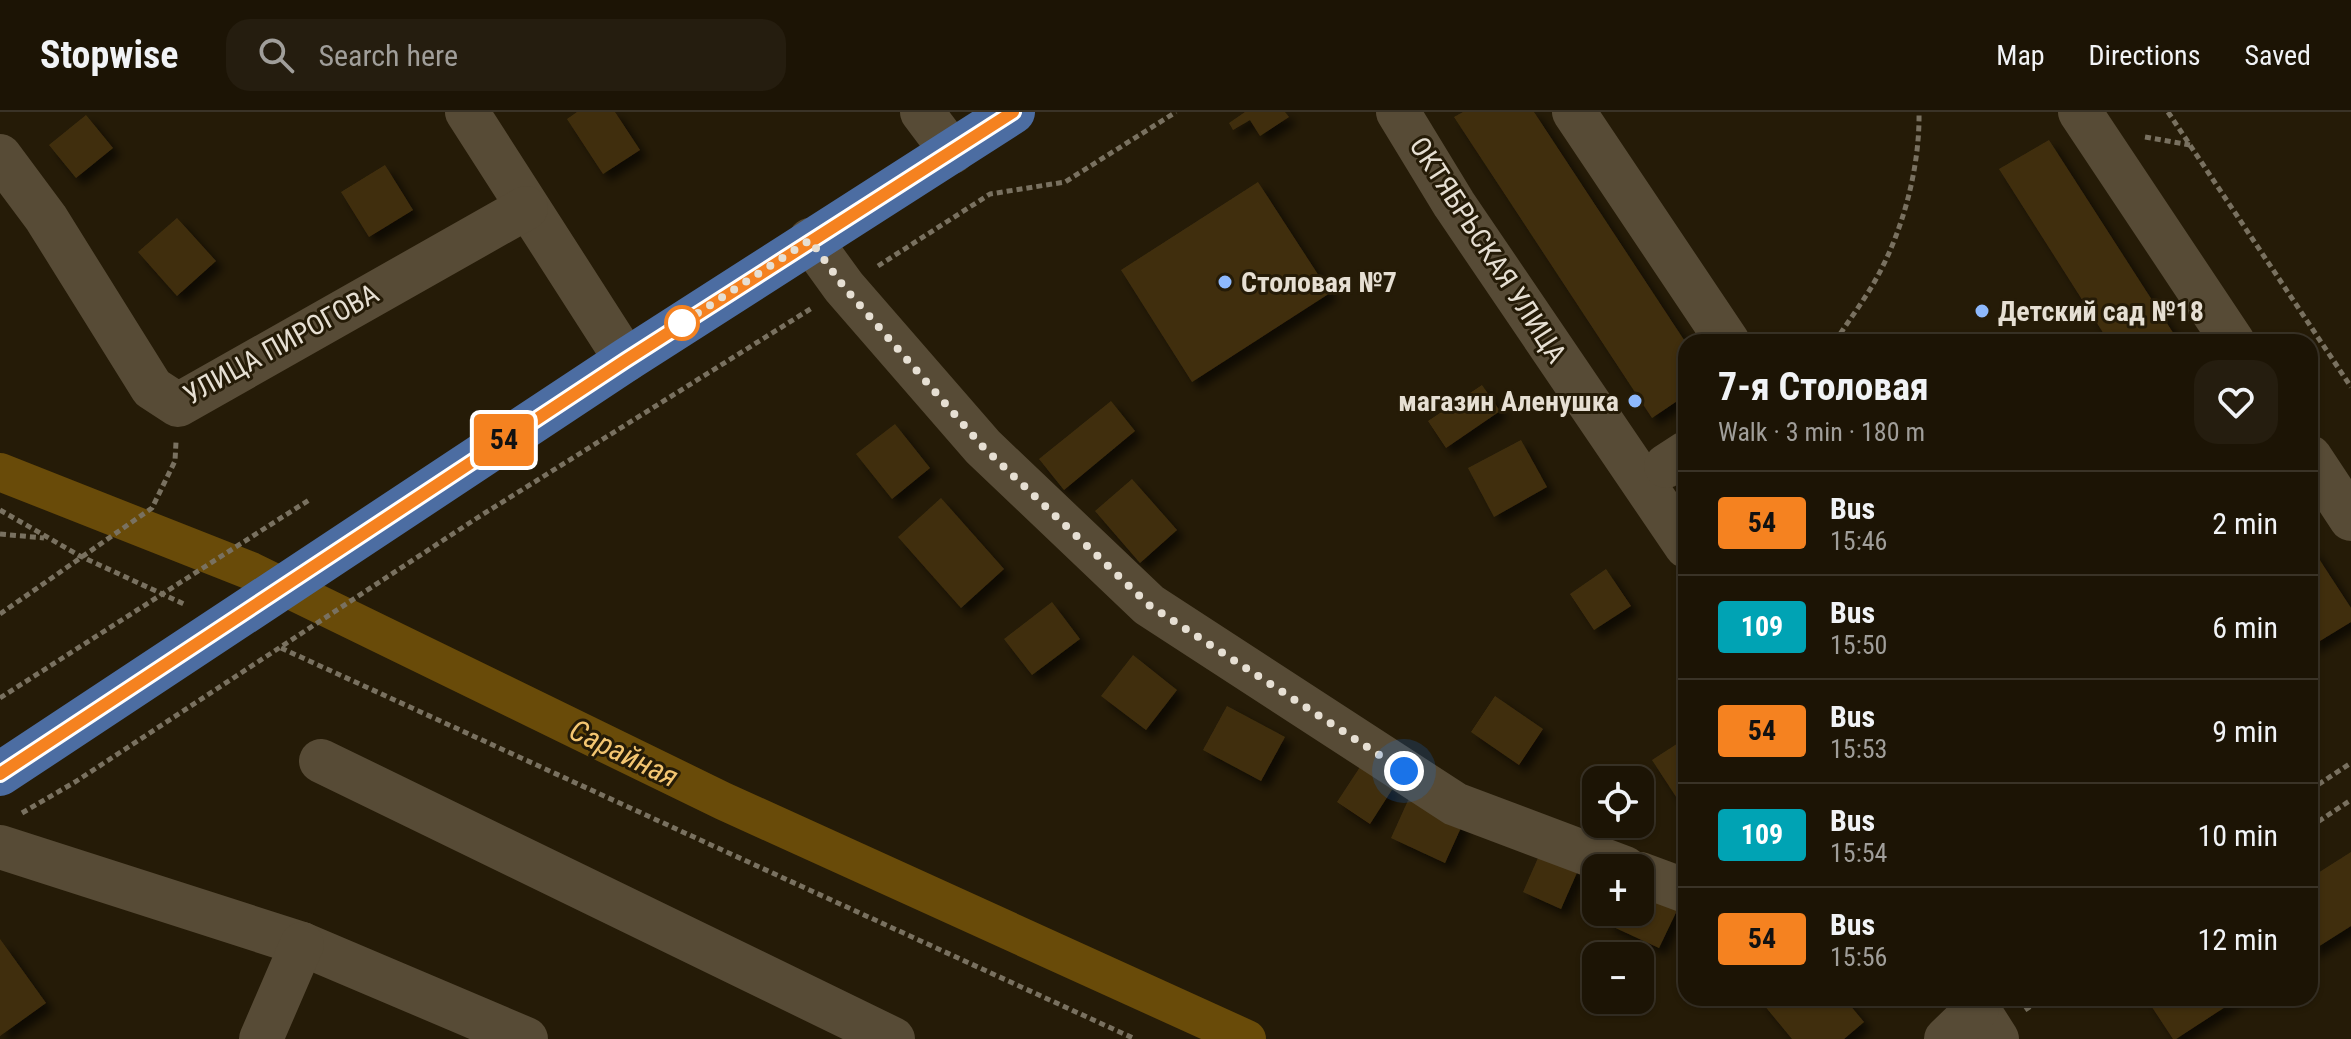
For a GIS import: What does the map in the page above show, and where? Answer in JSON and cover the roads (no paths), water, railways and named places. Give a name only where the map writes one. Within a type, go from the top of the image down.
[{"type":"main road","points":[[0,774],[626,360],[1013,112]]},
{"type":"street","points":[[467,112],[626,360]]},
{"type":"street","points":[[922,112],[952,152]]},
{"type":"street","name":"ОКТЯБРЬСКАЯ УЛИЦА","points":[[1398,112],[1454,204],[1678,534]]},
{"type":"street","points":[[1574,112],[1723,334]]},
{"type":"street","points":[[2080,112],[2228,334]]},
{"type":"street","name":"УЛИЦА ПИРОГОВА","points":[[0,156],[46,218],[152,388],[178,405],[526,208]]},
{"type":"street","points":[[810,240],[844,287],[983,447],[1149,605],[1455,804],[1588,854]]},
{"type":"street","points":[[2318,469],[2351,519]]},
{"type":"street","points":[[321,761],[893,1039]]},
{"type":"street","points":[[6,832],[302,944],[526,1039]]},
{"type":"street","points":[[1654,879],[1678,888]]},
{"type":"street","points":[[261,1039],[302,944]]},
{"type":"street","points":[[1946,1039],[1982,1015]]},
{"type":"waterway","name":"Сарайная","points":[[0,472],[251,571],[723,801],[1247,1039]]},
{"type":"place","name":"Столовая №7","points":[[1225,282]]},
{"type":"place","name":"Детский сад №18","points":[[1982,311]]},
{"type":"place","name":"магазин Аленушка","points":[[1635,401]]}]
